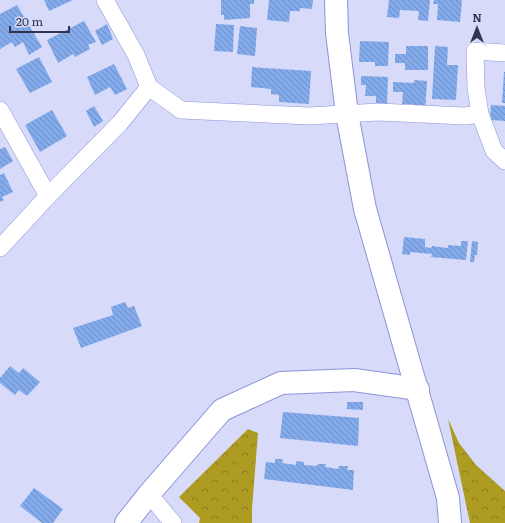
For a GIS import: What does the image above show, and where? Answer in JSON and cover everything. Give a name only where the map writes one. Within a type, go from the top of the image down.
[{"type":"street","points":[[105,0],[136,55],[150,87],[181,110],[309,116],[378,112],[465,116],[480,114]]},
{"type":"street","points":[[336,0],[337,32],[346,114],[365,209],[418,389],[448,498],[450,523]]},
{"type":"street","points":[[505,53],[475,51],[476,88],[480,114],[494,151],[505,161]]},
{"type":"street","points":[[0,248],[48,196],[120,123],[150,87]]},
{"type":"street","points":[[0,110],[48,196]]},
{"type":"street","points":[[126,523],[149,494],[222,410],[281,383],[354,380],[418,389]]},
{"type":"street","points":[[149,494],[173,523]]},
{"type":"green space","points":[[448,419],[459,443],[476,465],[505,491],[505,523],[470,523]]},
{"type":"green space","points":[[248,429],[258,433],[252,523],[199,523],[200,518],[179,497]]},
{"type":"building","points":[[44,0],[73,0],[49,11]]},
{"type":"building","points":[[221,0],[254,0],[254,4],[250,4],[250,18],[224,20],[224,15],[221,15]]},
{"type":"building","points":[[269,0],[313,0],[312,9],[300,8],[300,11],[290,11],[289,22],[267,20]]},
{"type":"building","points":[[389,0],[430,0],[428,21],[418,20],[419,11],[400,10],[399,18],[387,17]]},
{"type":"building","points":[[434,0],[462,0],[460,22],[437,20],[438,4],[433,4]]},
{"type":"building","points":[[17,5],[42,47],[29,55],[23,42],[15,47],[12,42],[0,49],[0,14]]},
{"type":"building","points":[[84,21],[96,42],[88,45],[90,49],[75,57],[73,54],[58,63],[47,40]]},
{"type":"building","points":[[107,24],[113,39],[102,45],[95,31]]},
{"type":"building","points":[[216,24],[234,25],[233,52],[214,51]]},
{"type":"building","points":[[240,26],[257,28],[255,56],[237,54]]},
{"type":"building","points":[[360,41],[389,42],[388,66],[375,66],[375,62],[359,62]]},
{"type":"building","points":[[406,46],[428,46],[428,70],[405,70],[405,63],[395,63],[395,54],[406,54]]},
{"type":"building","points":[[435,46],[448,47],[447,65],[458,65],[456,100],[432,99]]},
{"type":"building","points":[[39,57],[52,82],[30,93],[16,69]]},
{"type":"building","points":[[114,64],[127,89],[115,95],[110,87],[95,95],[87,77]]},
{"type":"building","points":[[252,67],[311,71],[309,104],[279,102],[279,95],[271,94],[271,89],[251,87]]},
{"type":"building","points":[[504,72],[505,103],[502,103]]},
{"type":"building","points":[[361,76],[388,77],[387,104],[376,103],[376,96],[365,96],[366,85],[361,85]]},
{"type":"building","points":[[414,80],[427,81],[425,113],[413,112],[413,104],[402,104],[403,92],[393,92],[393,82],[414,83]]},
{"type":"building","points":[[491,105],[505,106],[505,121],[490,120]]},
{"type":"building","points":[[94,106],[103,121],[94,127],[86,111]]},
{"type":"building","points":[[52,110],[67,136],[40,152],[25,125]]},
{"type":"building","points":[[5,147],[13,161],[0,169],[0,149]]},
{"type":"building","points":[[4,173],[13,192],[2,197],[4,200],[0,202],[0,175]]},
{"type":"building","points":[[404,237],[425,239],[425,247],[431,248],[432,246],[448,248],[448,245],[461,246],[461,241],[468,241],[466,260],[431,257],[432,254],[410,252],[410,255],[402,254]]},
{"type":"building","points":[[472,241],[478,242],[477,255],[475,255],[474,262],[470,262]]},
{"type":"building","points":[[125,302],[128,308],[134,306],[142,326],[81,348],[73,328],[113,315],[111,307]]},
{"type":"building","points":[[10,366],[19,373],[23,368],[40,382],[27,396],[19,390],[15,395],[0,383],[0,378]]},
{"type":"building","points":[[347,402],[363,402],[363,410],[347,409]]},
{"type":"building","points":[[283,412],[359,418],[358,446],[280,438]]},
{"type":"building","points":[[275,459],[283,459],[282,463],[296,465],[296,461],[304,462],[304,465],[317,466],[318,464],[326,464],[325,467],[338,469],[339,466],[348,466],[347,470],[354,470],[353,490],[264,479],[266,462],[275,463]]},
{"type":"building","points":[[34,488],[63,509],[53,523],[42,523],[20,506]]}]
